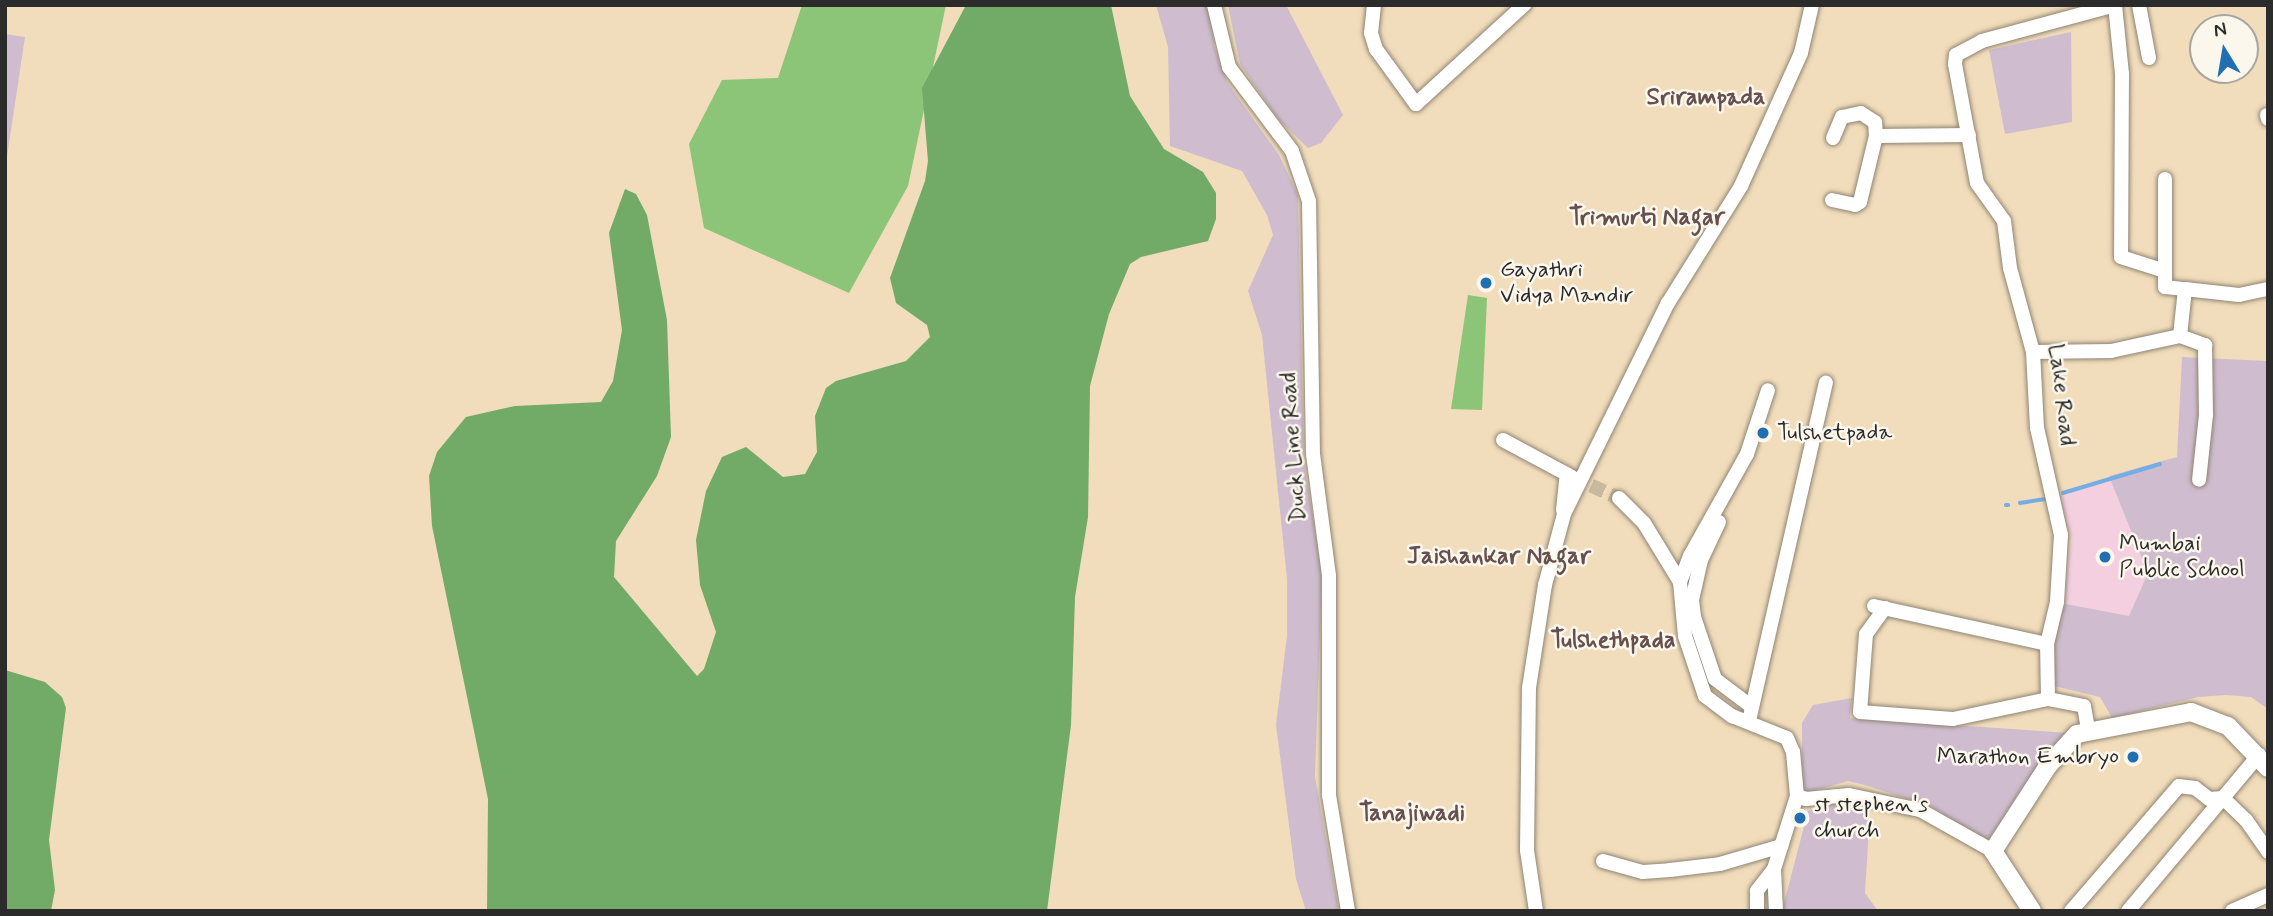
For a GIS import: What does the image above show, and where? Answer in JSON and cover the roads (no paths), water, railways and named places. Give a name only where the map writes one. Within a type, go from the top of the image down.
[{"type":"street","name":"Duck Line Road","points":[[1214,5],[1229,68],[1292,151],[1309,201],[1313,454],[1329,576],[1329,795],[1348,911]]},
{"type":"street","points":[[1374,5],[1371,33],[1376,49],[1416,104],[1524,5]]},
{"type":"street","points":[[1564,513],[1668,303],[1741,186],[1801,53],[1812,5]]},
{"type":"street","points":[[2115,5],[2122,74],[2121,257],[2165,271]]},
{"type":"street","name":"Lake Road","points":[[2048,699],[2047,643],[2057,602],[2061,535],[2037,428],[2033,352],[2010,268],[2004,220],[1977,183],[1956,55],[1982,41],[2115,5]]},
{"type":"street","points":[[2138,5],[2149,58]]},
{"type":"street","points":[[1832,201],[1854,205],[1860,202],[1876,136],[1875,122],[1861,113],[1842,117],[1833,138]]},
{"type":"street","points":[[1876,136],[1969,135]]},
{"type":"street","points":[[2165,179],[2165,287],[2239,295],[2268,289]]},
{"type":"street","points":[[2180,336],[2185,289]]},
{"type":"street","points":[[2033,352],[2111,351],[2180,336],[2205,345],[2206,415],[2199,480]]},
{"type":"street","points":[[1751,714],[1826,383]]},
{"type":"street","points":[[1751,714],[1732,716],[1705,696],[1685,636],[1681,582],[1690,556],[1747,454],[1768,390]]},
{"type":"street","points":[[1503,440],[1570,475],[1564,513],[1545,585],[1529,688],[1527,850],[1536,911]]},
{"type":"street","points":[[1619,498],[1644,523],[1681,582]]},
{"type":"street","points":[[1719,523],[1702,560],[1692,600],[1694,617],[1714,680],[1751,714],[1787,738],[1793,752],[1797,796],[1774,869],[1776,911]]},
{"type":"street","points":[[2047,643],[1880,607],[1866,634],[1860,712],[1953,719],[2048,699],[2084,706],[2088,729]]},
{"type":"street","points":[[1993,851],[2048,766],[2077,734],[2088,729],[2192,712],[2228,726],[2244,729],[2263,759],[2223,798],[2127,911]]},
{"type":"street","points":[[2071,911],[2174,788],[2185,785],[2209,799],[2223,798],[2246,820],[2268,852]]},
{"type":"street","points":[[1797,796],[1806,799],[1849,795],[1920,810],[1993,851],[2032,911]]},
{"type":"street","points":[[1603,860],[1643,872],[1670,870],[1720,864],[1781,846]]},
{"type":"street","points":[[1757,911],[1757,891],[1774,869]]},
{"type":"street","points":[[2232,911],[2268,895]]},
{"type":"waterway","points":[[2063,493],[2160,464]]},
{"type":"waterway","points":[[2020,503],[2044,499]]},
{"type":"tunnel","points":[[1572,477],[1619,498]]},
{"type":"place","name":"Gayathri Vidya Mandir","points":[[1486,283]]},
{"type":"place","name":"Tulshetpada","points":[[1763,433]]},
{"type":"place","name":"Mumbai Public School","points":[[2105,557]]},
{"type":"place","name":"Marathon Embryo","points":[[2133,757]]},
{"type":"place","name":"st stephen's church","points":[[1800,818]]},
{"type":"district","name":"Srirampada","points":[[1706,98]]},
{"type":"district","name":"Trimurti Nagar","points":[[1647,218]]},
{"type":"district","name":"Jaishankar Nagar","points":[[1499,557]]},
{"type":"district","name":"Tulshethpada","points":[[1613,641]]},
{"type":"district","name":"Tanajiwadi","points":[[1412,814]]}]
